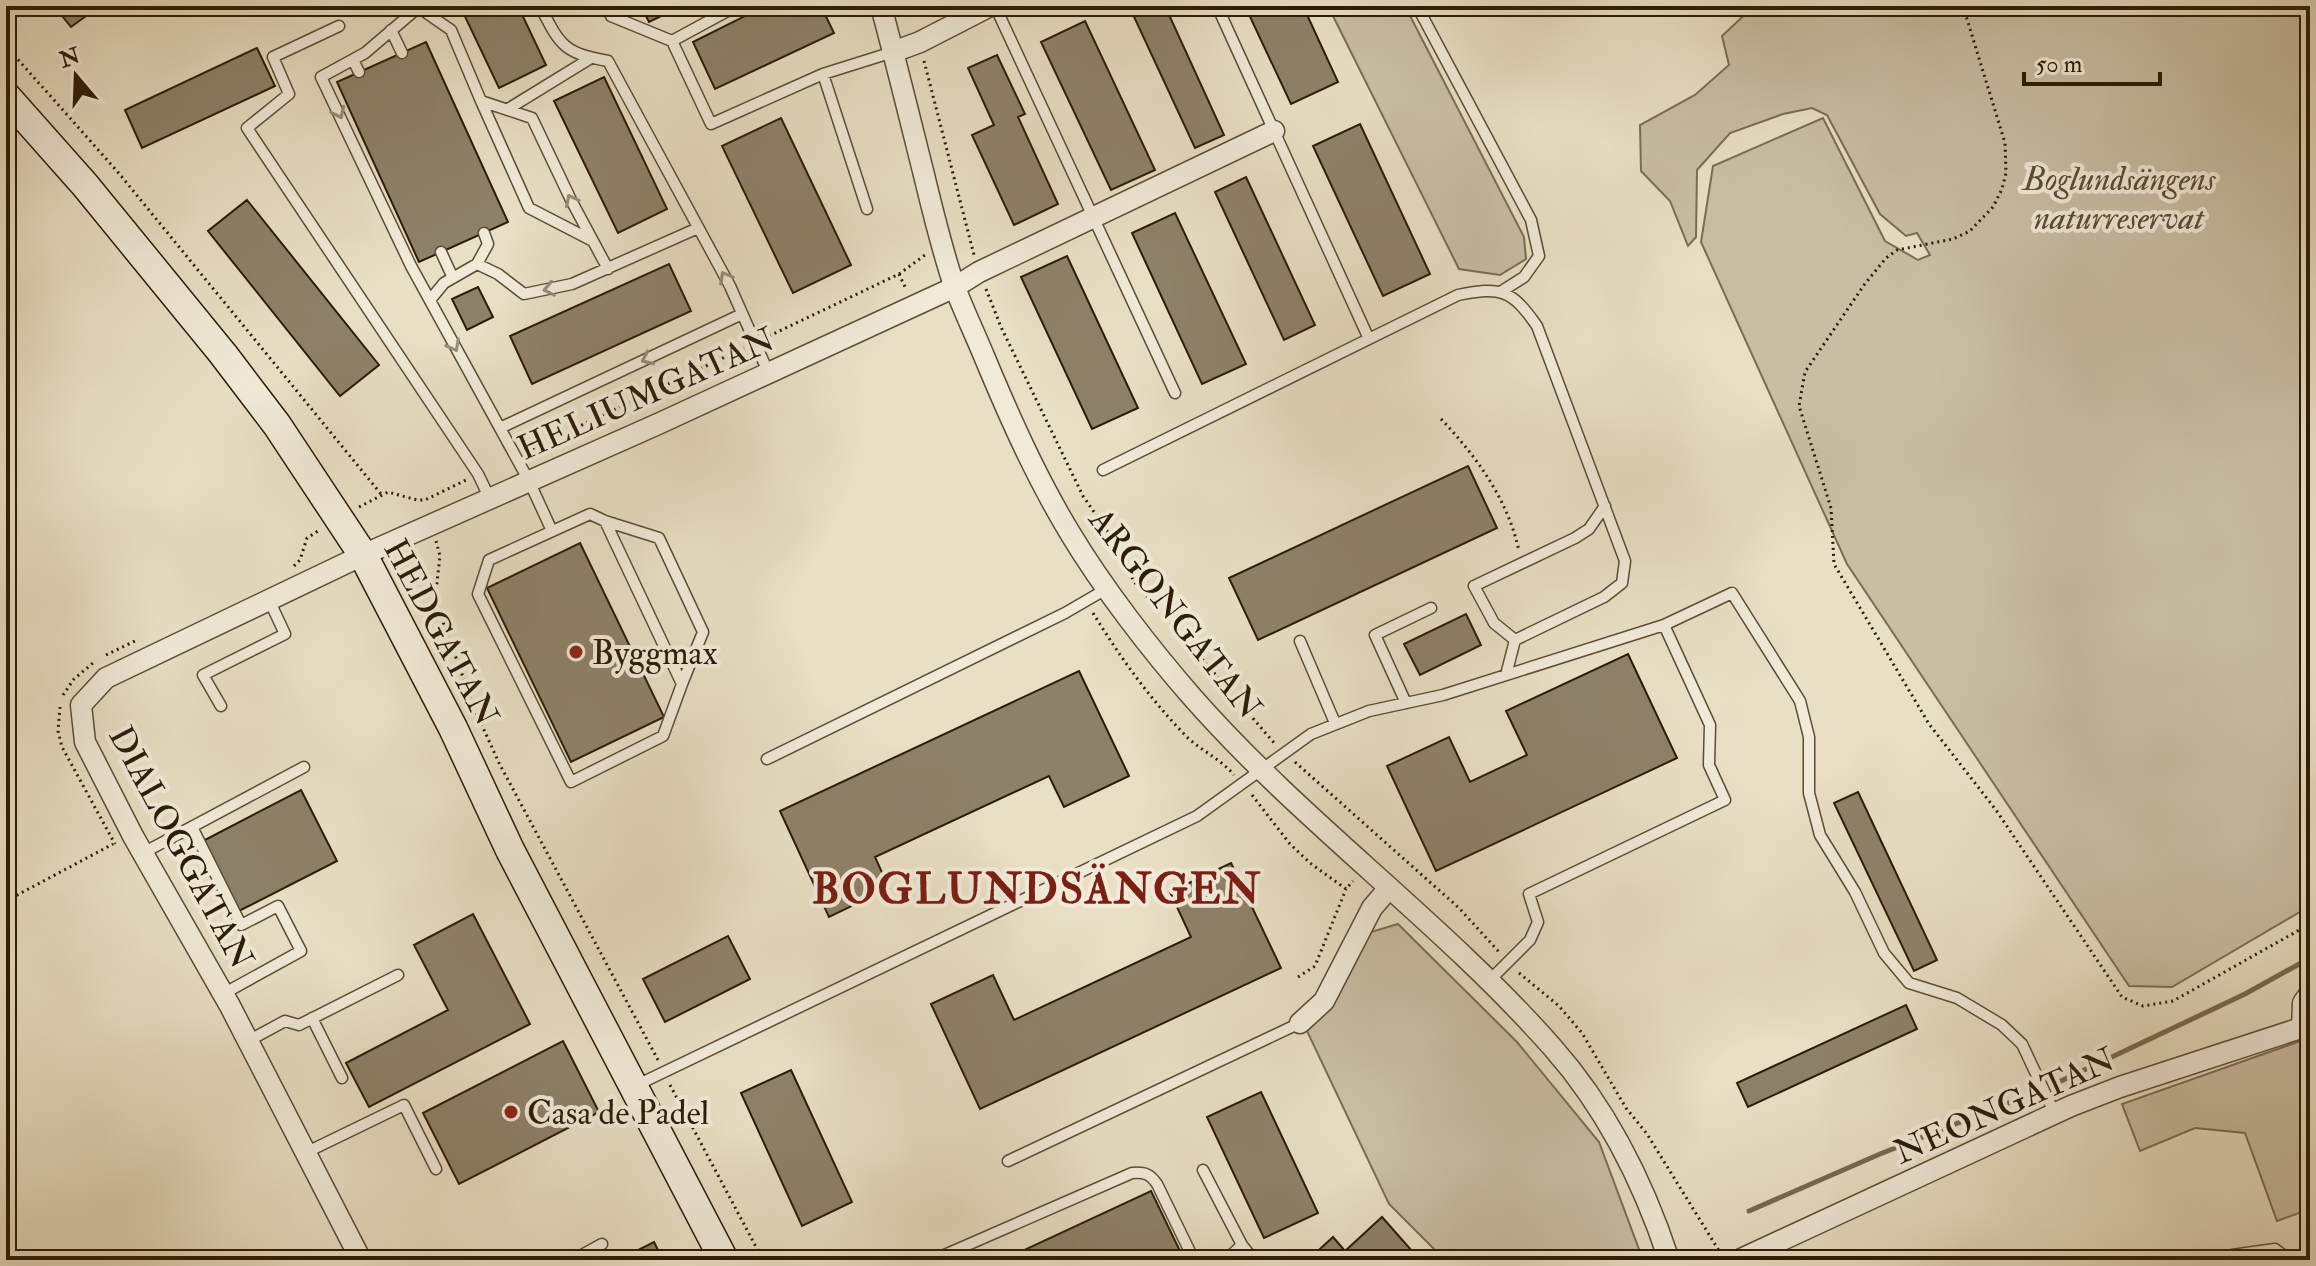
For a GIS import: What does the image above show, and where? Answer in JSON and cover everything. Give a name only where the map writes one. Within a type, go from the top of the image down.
[{"type":"street","name":"ARGONGATAN","points":[[881,6],[955,287],[1004,403],[1071,535],[1192,697],[1260,770],[1389,888],[1554,1049],[1605,1121],[1627,1160],[1658,1227],[1669,1260]]},
{"type":"street","points":[[893,52],[993,6]]},
{"type":"street","name":"HEDGATAN","points":[[6,96],[85,185],[223,354],[277,425],[363,555],[453,728],[510,850],[724,1260]]},
{"type":"street","points":[[955,287],[979,272],[1274,131]]},
{"type":"street","name":"HELIUMGATAN","points":[[363,555],[769,374],[955,287]]},
{"type":"street","name":"DIALOGGATAN","points":[[361,1260],[223,994],[143,853],[85,742],[81,705],[106,678],[363,555]]},
{"type":"street","points":[[1300,1023],[1324,1001],[1372,908],[1389,888]]},
{"type":"street","name":"NEONGATAN","points":[[1739,1260],[2120,1087],[2306,1026],[2303,1003],[2310,993]]},
{"type":"lane","points":[[540,6],[558,40],[577,56],[608,61],[730,286],[769,374]]},
{"type":"lane","points":[[607,6],[611,16],[672,41],[711,124],[823,74],[893,52]]},
{"type":"lane","points":[[672,41],[731,9],[730,6]]},
{"type":"lane","points":[[993,6],[1095,217],[1175,393]]},
{"type":"lane","points":[[1217,6],[1369,339]]},
{"type":"lane","points":[[1417,6],[1531,220],[1539,256],[1524,277],[1502,291]]},
{"type":"lane","points":[[552,531],[529,481],[411,266],[321,77],[353,60],[419,7],[451,30],[529,208],[593,241]]},
{"type":"lane","points":[[339,26],[273,57],[289,94],[247,128],[478,474],[490,499]]},
{"type":"lane","points":[[391,30],[402,53]]},
{"type":"lane","points":[[508,109],[591,58]]},
{"type":"lane","points":[[353,60],[359,72]]},
{"type":"lane","points":[[823,74],[867,209]]},
{"type":"lane","points":[[481,101],[532,118],[608,269]]},
{"type":"lane","points":[[477,264],[498,274],[524,294],[572,284],[698,228]]},
{"type":"lane","points":[[430,300],[444,283],[477,264],[488,244],[484,233]]},
{"type":"lane","points":[[441,252],[453,278]]},
{"type":"lane","points":[[1103,470],[1458,295],[1481,290],[1502,291],[1521,303],[1537,326],[1625,561],[1622,583],[1604,597],[1515,640],[1506,675]]},
{"type":"lane","points":[[500,428],[742,314]]},
{"type":"lane","points":[[1515,640],[1494,623],[1474,586],[1589,529],[1605,506]]},
{"type":"lane","points":[[590,514],[659,538],[703,632],[663,736],[571,782],[478,594],[489,560],[552,531],[590,514]]},
{"type":"lane","points":[[605,521],[682,684]]},
{"type":"lane","points":[[767,759],[1065,613],[1108,588]]},
{"type":"lane","points":[[633,1087],[1197,816],[1311,734],[1335,723],[1369,711],[1443,695],[1664,625],[1732,593],[1800,701],[1809,737],[1809,793],[1820,835],[1855,892],[1884,953],[1909,983],[1957,998],[2002,1025],[2022,1044],[2055,1114]]},
{"type":"lane","points":[[221,706],[203,675],[285,634],[269,600]]},
{"type":"lane","points":[[1406,703],[1375,635],[1431,608]]},
{"type":"lane","points":[[1488,982],[1530,940],[1538,922],[1529,894],[1725,800],[1709,765],[1710,725],[1664,625]]},
{"type":"lane","points":[[1300,641],[1335,723]]},
{"type":"lane","points":[[143,853],[304,767]]},
{"type":"lane","points":[[192,827],[241,925],[278,906],[301,951],[223,994]]},
{"type":"lane","points":[[248,1041],[285,1021],[299,1025],[398,975]]},
{"type":"lane","points":[[312,1018],[342,1078]]},
{"type":"lane","points":[[1008,1161],[1300,1023]]},
{"type":"lane","points":[[305,1153],[404,1105],[436,1169]]},
{"type":"lane","points":[[1203,1170],[1242,1245],[1254,1260]]},
{"type":"lane","points":[[933,1260],[1132,1173],[1143,1172],[1157,1184],[1194,1260]]},
{"type":"lane","points":[[573,1260],[602,1244]]},
{"type":"lane","points":[[1226,1260],[1242,1245]]},
{"type":"lane","points":[[2221,1260],[2232,1255],[2275,1249],[2290,1260]]},
{"type":"path","points":[[1963,6],[2005,143],[2004,181],[1993,207],[1970,231],[1953,239],[1897,250],[1886,258],[1805,372],[1799,406],[1831,508],[1834,564],[1929,724],[1996,810],[2122,997],[2143,1006],[2173,1001],[2310,924]]},
{"type":"path","points":[[920,42],[979,272],[1001,327],[1083,496],[1112,538],[1139,589],[1269,739]]},
{"type":"path","points":[[6,46],[117,171],[382,495],[388,492],[421,500],[478,474]]},
{"type":"path","points":[[515,456],[899,274],[916,259],[942,246]]},
{"type":"path","points":[[1441,419],[1463,442],[1493,484],[1514,528],[1522,564]]},
{"type":"path","points":[[421,500],[440,556],[435,600],[475,710],[499,763],[763,1260]]},
{"type":"path","points":[[1304,770],[1459,908],[1496,950]]},
{"type":"path","points":[[6,901],[113,844]]},
{"type":"path","points":[[1298,977],[1315,966],[1346,889]]},
{"type":"path","points":[[1520,975],[1559,1006],[1582,1033],[1626,1108],[1647,1134],[1725,1260]]},
{"type":"green space","points":[[1328,6],[1405,6],[1524,237],[1526,259],[1500,275],[1459,269]]},
{"type":"green space","name":"Boglundsängens naturreservat","points":[[1754,6],[2310,6],[2310,906],[2172,987],[2129,986],[1847,564],[1701,242],[1713,166],[1823,118],[1885,241],[1918,260],[1930,255],[1917,233],[1906,236],[1880,214],[1827,115],[1812,108],[1783,114],[1730,133],[1697,170],[1696,237],[1688,246],[1670,201],[1641,171],[1640,125],[1695,95],[1729,65],[1722,36]]},
{"type":"green space","points":[[1398,924],[1517,1042],[1599,1142],[1643,1260],[1445,1260],[1389,1204],[1307,1031],[1332,1007],[1371,932]]},
{"type":"green space","points":[[2310,1039],[2310,1209],[2277,1221],[2245,1133],[2195,1128],[2140,1151],[2122,1104]]},
{"type":"building","points":[[54,6],[78,6],[86,16],[71,27]]},
{"type":"building","points":[[460,6],[518,6],[546,65],[499,88]]},
{"type":"building","points":[[641,6],[682,6],[649,22]]},
{"type":"building","points":[[765,6],[821,6],[834,33],[715,89],[693,42]]},
{"type":"building","points":[[1129,6],[1165,6],[1224,135],[1195,148]]},
{"type":"building","points":[[1245,6],[1303,6],[1338,82],[1291,104]]},
{"type":"building","points":[[1085,21],[1155,170],[1111,190],[1041,42]]},
{"type":"building","points":[[426,42],[508,222],[419,262],[337,82]]},
{"type":"building","points":[[257,48],[275,86],[142,148],[125,110]]},
{"type":"building","points":[[997,55],[1025,114],[1018,117],[1058,204],[1014,225],[972,135],[994,125],[968,68]]},
{"type":"building","points":[[604,77],[667,209],[618,233],[554,101]]},
{"type":"building","points":[[781,118],[851,265],[793,293],[722,146]]},
{"type":"building","points":[[1360,124],[1430,274],[1383,296],[1313,146]]},
{"type":"building","points":[[1246,177],[1315,325],[1284,340],[1215,192]]},
{"type":"building","points":[[247,200],[379,365],[340,396],[208,231]]},
{"type":"building","points":[[1175,213],[1246,364],[1202,384],[1132,233]]},
{"type":"building","points":[[1067,256],[1138,408],[1092,429],[1021,277]]},
{"type":"building","points":[[669,264],[691,311],[532,384],[510,336]]},
{"type":"building","points":[[478,287],[493,317],[467,330],[452,299]]},
{"type":"building","points":[[1468,466],[1497,528],[1258,640],[1229,578]]},
{"type":"building","name":"Byggmax","points":[[580,543],[664,717],[571,762],[487,588]]},
{"type":"building","points":[[1466,614],[1481,645],[1420,675],[1404,644]]},
{"type":"building","points":[[1628,654],[1677,758],[1436,871],[1387,766],[1449,737],[1470,782],[1527,755],[1506,711]]},
{"type":"building","points":[[1079,671],[1129,776],[1064,807],[1049,776],[875,857],[889,888],[829,917],[780,811]]},
{"type":"building","points":[[301,790],[337,861],[239,911],[203,841]]},
{"type":"building","points":[[1858,792],[1937,960],[1914,971],[1834,803]]},
{"type":"building","points":[[1231,863],[1281,968],[980,1109],[931,1004],[993,975],[1014,1020],[1191,937],[1170,892]]},
{"type":"building","points":[[473,914],[530,1024],[369,1107],[346,1063],[448,1010],[414,945]]},
{"type":"building","points":[[728,936],[750,979],[665,1022],[643,979]]},
{"type":"building","points":[[1906,1005],[1917,1029],[1748,1107],[1737,1083]]},
{"type":"building","name":"Casa de Padel","points":[[563,1041],[599,1112],[459,1184],[423,1113]]},
{"type":"building","points":[[791,1070],[852,1202],[802,1226],[741,1093]]},
{"type":"building","points":[[1261,1092],[1318,1213],[1264,1238],[1207,1117]]},
{"type":"building","points":[[1151,1191],[1180,1251],[1161,1260],[1003,1260]]},
{"type":"building","points":[[1382,1217],[1420,1260],[1308,1260],[1333,1237],[1345,1251]]},
{"type":"building","points":[[654,1242],[663,1260],[628,1260],[626,1256]]},
{"type":"waterway","points":[[2061,1081],[2245,994],[2310,958]]},
{"type":"waterway","points":[[1749,1211],[2021,1098]]},
{"type":"place","name":"Byggmax","points":[[576,652]]},
{"type":"place","name":"Casa de Padel","points":[[511,1112]]},
{"type":"district","name":"BOGLUNDSÄNGEN","points":[[1037,888]]}]
